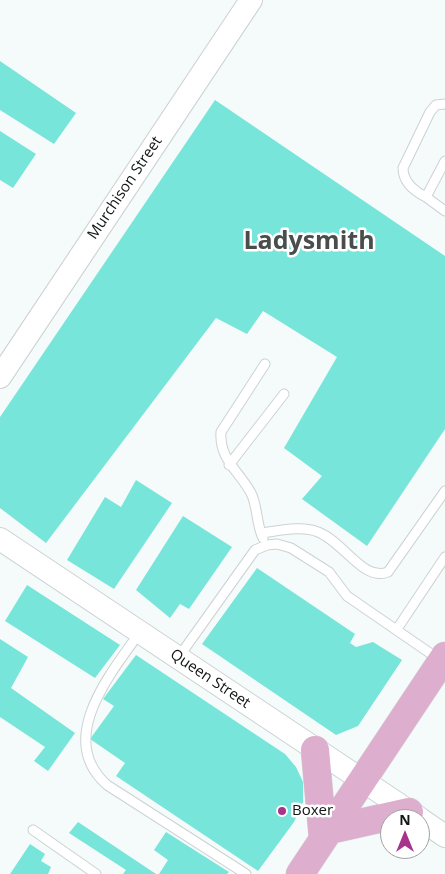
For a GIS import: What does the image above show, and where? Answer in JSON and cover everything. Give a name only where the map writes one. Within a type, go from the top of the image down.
[{"type":"highway","points":[[300,874],[443,659]]},
{"type":"highway","points":[[315,750],[326,834]]},
{"type":"highway","points":[[326,834],[380,824]]},
{"type":"street","name":"Murchison Street","points":[[0,377],[251,0]]},
{"type":"street","name":"Queen Street","points":[[0,539],[404,809]]},
{"type":"street","name":"Queen Street","points":[[430,826],[445,836]]},
{"type":"lane","points":[[445,104],[436,105],[430,112],[403,168],[403,177],[407,183],[445,211]]},
{"type":"lane","points":[[426,197],[445,161]]},
{"type":"lane","points":[[265,364],[221,432],[220,444],[230,464],[252,495],[261,533],[267,545]]},
{"type":"lane","points":[[230,464],[284,394]]},
{"type":"lane","points":[[261,533],[316,531],[334,540],[363,569],[382,574],[388,572],[445,491]]},
{"type":"lane","points":[[178,658],[255,550],[267,545],[277,544],[291,548],[329,572],[348,596],[443,659]]},
{"type":"lane","points":[[397,629],[445,557]]},
{"type":"lane","points":[[140,632],[93,704],[87,726],[86,743],[96,775],[107,785],[246,874]]},
{"type":"lane","points":[[33,830],[96,874]]},
{"type":"building","points":[[0,61],[76,113],[54,144],[0,110]]},
{"type":"building","points":[[215,100],[445,256],[445,429],[367,546],[302,499],[322,476],[284,448],[337,357],[263,311],[247,334],[216,318],[46,543],[0,508],[0,417]]},
{"type":"building","points":[[0,131],[36,154],[13,188],[0,180]]},
{"type":"building","points":[[136,480],[172,503],[114,589],[67,560],[105,497],[121,507]]},
{"type":"building","points":[[183,516],[232,547],[189,609],[180,604],[170,618],[136,590]]},
{"type":"building","points":[[257,568],[355,634],[350,643],[356,647],[373,642],[402,660],[358,726],[336,735],[202,644]]},
{"type":"building","points":[[27,585],[120,645],[95,678],[5,621]]},
{"type":"building","points":[[0,639],[28,657],[11,688],[75,733],[48,771],[34,761],[45,747],[0,717]]},
{"type":"building","points":[[136,655],[285,754],[296,767],[303,782],[303,802],[294,822],[258,871],[116,776],[125,763],[90,739],[114,706],[103,699]]},
{"type":"building","points":[[78,822],[156,874],[123,874],[126,870],[69,833]]},
{"type":"building","points":[[166,832],[229,872],[227,874],[159,874],[168,860],[154,850]]},
{"type":"building","points":[[30,844],[45,854],[41,861],[51,867],[48,874],[10,874]]},
{"type":"place","name":"Boxer","points":[[282,811]]},
{"type":"district","name":"Ladysmith","points":[[309,242]]}]
